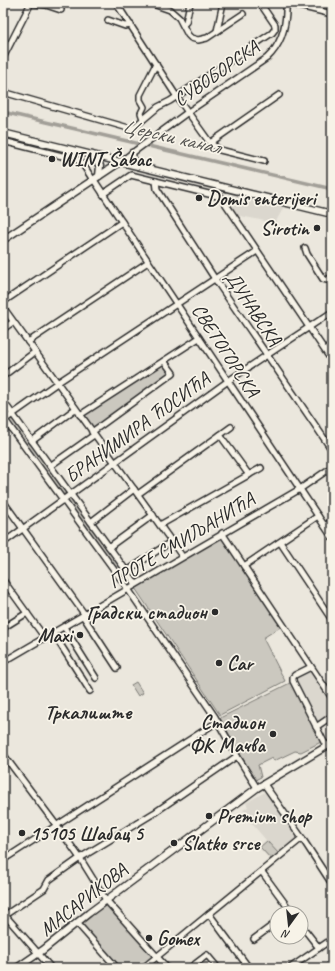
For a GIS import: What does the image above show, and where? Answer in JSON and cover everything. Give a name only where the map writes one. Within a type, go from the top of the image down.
[{"type":"main road","points":[[3,133],[332,214]]},
{"type":"main road","points":[[133,152],[133,160],[141,167]]},
{"type":"main road","points":[[92,155],[100,166],[95,179]]},
{"type":"main road","points":[[3,240],[120,162]]},
{"type":"main road","name":"МАСАРИКОВА","points":[[17,968],[38,954],[106,900],[257,788],[332,743]]},
{"type":"street","points":[[3,58],[31,3],[46,5],[61,10]]},
{"type":"street","points":[[118,3],[118,6],[177,97],[210,143],[220,150],[264,161]]},
{"type":"street","points":[[150,3],[170,10],[179,18],[191,38],[198,40],[207,38],[243,14]]},
{"type":"street","points":[[183,25],[186,22],[190,3]]},
{"type":"street","points":[[217,31],[223,3]]},
{"type":"street","points":[[3,92],[129,129],[134,127],[158,107],[177,97],[274,31],[275,25],[260,3]]},
{"type":"street","points":[[286,3],[332,14]]},
{"type":"street","name":"СУВОБОРСКА","points":[[120,162],[188,112],[264,61],[276,48],[284,32],[286,3]]},
{"type":"street","points":[[108,20],[125,26],[130,25]]},
{"type":"street","points":[[143,119],[141,113],[144,107],[140,100],[140,95],[156,64]]},
{"type":"street","points":[[210,143],[279,95]]},
{"type":"street","name":"СВЕТОГОРСКА","points":[[3,140],[78,160],[82,163],[95,179],[103,194],[148,262],[332,537]]},
{"type":"street","points":[[103,194],[131,175],[221,197],[332,361]]},
{"type":"street","name":"ДУНАВСКА","points":[[156,181],[157,189],[215,279],[332,450]]},
{"type":"street","points":[[3,302],[122,222]]},
{"type":"street","points":[[305,248],[307,254],[323,279],[327,280],[332,277]]},
{"type":"street","points":[[257,251],[57,383],[4,420],[128,590],[217,722],[257,788]]},
{"type":"street","points":[[28,342],[148,262]]},
{"type":"street","points":[[3,307],[182,556]]},
{"type":"street","name":"БРАНИМИРА ЋОСИЋА","points":[[3,543],[228,381],[332,312]]},
{"type":"street","points":[[3,329],[14,322]]},
{"type":"street","points":[[80,415],[199,338]]},
{"type":"street","points":[[3,376],[35,352]]},
{"type":"street","points":[[50,466],[173,374],[164,361]]},
{"type":"street","points":[[3,401],[136,584]]},
{"type":"street","points":[[32,441],[75,409]]},
{"type":"street","points":[[138,494],[231,427]]},
{"type":"street","points":[[220,435],[249,475]]},
{"type":"street","name":"ПРОТЕ СМИЉАНИЋА","points":[[3,662],[128,590],[182,556],[300,488],[332,467]]},
{"type":"street","points":[[160,525],[261,468]]},
{"type":"street","points":[[90,522],[134,489]]},
{"type":"street","points":[[3,501],[84,616],[117,668]]},
{"type":"street","points":[[109,547],[152,515]]},
{"type":"street","points":[[244,566],[318,516]]},
{"type":"street","points":[[324,526],[332,521]]},
{"type":"street","points":[[222,533],[332,698]]},
{"type":"street","points":[[127,571],[172,541]]},
{"type":"street","points":[[280,542],[332,620]]},
{"type":"street","points":[[3,580],[45,638]]},
{"type":"street","points":[[3,628],[27,613]]},
{"type":"street","points":[[64,627],[96,678]]},
{"type":"street","points":[[53,633],[90,691]]},
{"type":"street","points":[[311,667],[295,675],[293,679],[326,746]]},
{"type":"street","points":[[316,726],[332,716]]},
{"type":"street","points":[[3,860],[217,722]]},
{"type":"street","points":[[3,754],[80,858],[106,900],[158,956],[167,968]]},
{"type":"street","points":[[50,968],[4,914],[44,888],[49,880],[80,858],[154,813],[237,756]]},
{"type":"street","points":[[264,784],[332,884]]},
{"type":"street","points":[[143,968],[302,838]]},
{"type":"street","points":[[262,872],[285,905]]},
{"type":"street","points":[[209,914],[248,968]]},
{"type":"street","points":[[77,923],[117,968]]},
{"type":"street","points":[[254,939],[269,928]]},
{"type":"street","points":[[309,935],[319,948]]},
{"type":"street","points":[[290,968],[332,939]]},
{"type":"street","points":[[190,968],[207,955],[218,968]]},
{"type":"shaded area","points":[[223,194],[284,207],[275,223],[236,215]]},
{"type":"shaded area","points":[[161,363],[164,364],[171,373],[92,429],[84,414]]},
{"type":"shaded area","points":[[12,417],[66,492],[65,494],[62,495],[8,421]]},
{"type":"shaded area","points":[[71,498],[131,583],[128,585],[66,501]]},
{"type":"shaded area","points":[[221,537],[282,626],[263,638],[285,681],[220,715],[135,588]]},
{"type":"shaded area","points":[[311,669],[332,703],[332,713],[316,723],[294,680],[295,677]]},
{"type":"shaded area","points":[[136,682],[143,693],[138,696],[131,685]]},
{"type":"shaded area","name":"Стадион ФК Мачва","points":[[292,682],[321,742],[301,752],[295,751],[274,761],[272,758],[258,765],[261,777],[255,780],[220,718]]},
{"type":"shaded area","points":[[265,792],[299,839],[272,862],[259,847],[266,840],[248,819],[249,817],[243,810],[248,807],[246,803]]},
{"type":"shaded area","points":[[267,841],[279,854],[272,860],[260,847]]},
{"type":"shaded area","points":[[106,904],[153,956],[139,968],[119,968],[78,924]]},
{"type":"waterway","name":"Церски канал","points":[[3,112],[332,189]]},
{"type":"place","name":"WINT Šabac","points":[[52,159]]},
{"type":"place","name":"Domis enterijeri","points":[[199,198]]},
{"type":"place","name":"Sirotin","points":[[317,228]]},
{"type":"place","name":"Градски стадион","points":[[215,612]]},
{"type":"place","name":"Maxi","points":[[80,635]]},
{"type":"place","name":"Car","points":[[219,663]]},
{"type":"place","name":"Стадион ФК Мачва","points":[[273,734]]},
{"type":"place","name":"Premium shop","points":[[209,816]]},
{"type":"place","name":"15105 Шабац 5","points":[[22,833]]},
{"type":"place","name":"Slatko srce","points":[[174,843]]},
{"type":"place","name":"Gomex","points":[[149,938]]},
{"type":"district","name":"Тркалиште","points":[[88,712]]}]
